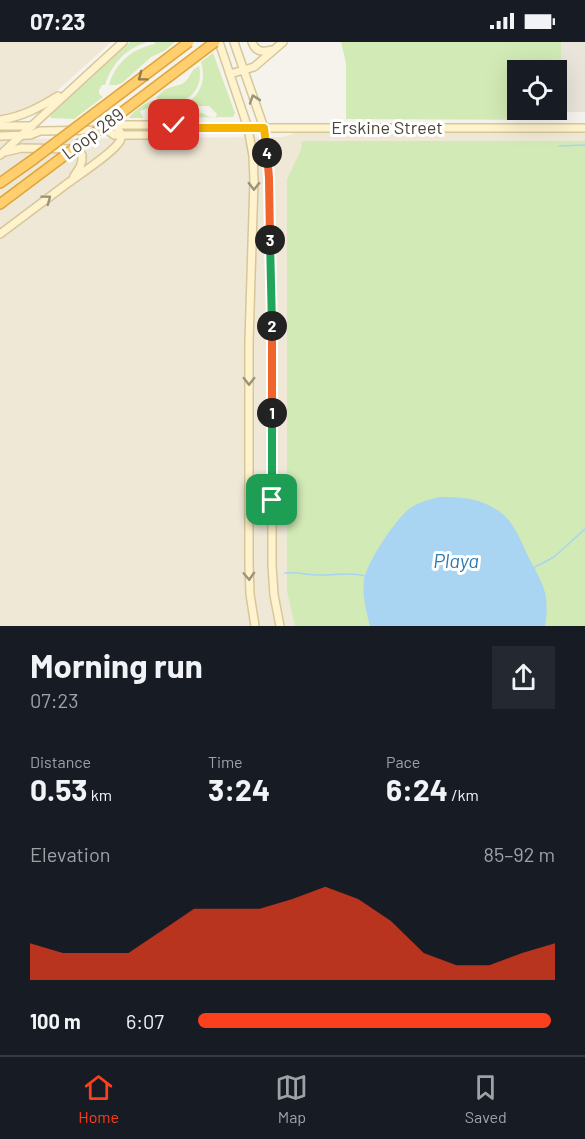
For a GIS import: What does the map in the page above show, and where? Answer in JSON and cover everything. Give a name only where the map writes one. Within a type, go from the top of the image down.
[{"type":"highway","name":"Loop 289","points":[[0,183],[189,42]]},
{"type":"highway","name":"Loop 289","points":[[0,204],[217,42]]},
{"type":"main road","points":[[1,154],[123,42]]},
{"type":"main road","points":[[217,42],[248,128],[253,156],[249,341],[249,564],[250,594],[255,626]]},
{"type":"main road","points":[[234,42],[264,128],[269,178],[272,565],[274,595],[280,626]]},
{"type":"main road","points":[[252,42],[254,48],[260,51],[273,49]]},
{"type":"main road","points":[[230,74],[254,66],[282,42]]},
{"type":"main road","points":[[0,120],[33,110],[73,87]]},
{"type":"main road","points":[[0,234],[109,153],[120,141],[121,135],[120,130],[114,125],[107,130]]},
{"type":"main road","name":"Erskine Street","points":[[114,125],[174,125],[190,128],[585,128]]},
{"type":"main road","name":"Erskine Street","points":[[0,126],[31,126],[40,131]]},
{"type":"main road","name":"Erskine Street","points":[[0,136],[30,135],[40,131],[107,130],[114,135],[173,135],[190,128]]},
{"type":"main road","points":[[1,154],[22,148],[76,149],[82,155],[81,166],[66,184]]},
{"type":"shaded area","points":[[0,42],[111,42],[49,98],[32,109],[0,118]]},
{"type":"shaded area","points":[[561,42],[585,42],[585,112],[567,112],[567,60],[561,60]]},
{"type":"shaded area","points":[[585,131],[585,626],[0,626],[0,139],[283,137],[295,133],[337,132]]},
{"type":"green space","points":[[130,42],[147,42],[120,58],[111,70],[105,85],[102,85],[99,90],[99,94],[103,97],[74,119],[50,117],[53,113]]},
{"type":"green space","points":[[155,42],[175,42],[164,51],[151,57],[122,83],[109,85],[116,70],[126,58]]},
{"type":"green space","points":[[341,42],[561,42],[561,60],[507,60],[507,120],[346,119],[346,63]]},
{"type":"green space","points":[[213,53],[235,113],[233,117],[147,118],[151,113],[202,113],[216,117],[217,114],[209,106],[152,107],[140,111],[143,118],[129,118],[140,107],[154,100],[164,105],[175,106],[192,99],[202,84],[201,62]]},
{"type":"green space","points":[[199,66],[198,84],[195,92],[189,97],[174,102],[156,98],[165,89],[182,84]]},
{"type":"green space","points":[[302,141],[585,141],[585,626],[295,626],[287,591],[287,179],[301,150]]},
{"type":"water","name":"Playa","points":[[439,497],[462,498],[484,503],[497,510],[508,520],[517,533],[544,588],[547,605],[545,626],[370,626],[365,603],[364,580],[370,563],[403,514],[416,505]]},
{"type":"waterway","points":[[559,146],[585,145]]},
{"type":"waterway","points":[[534,569],[554,557],[585,529]]},
{"type":"waterway","points":[[285,573],[365,576]]},
{"type":"route","points":[[174,125],[190,128],[264,128],[269,178],[272,500]]}]
